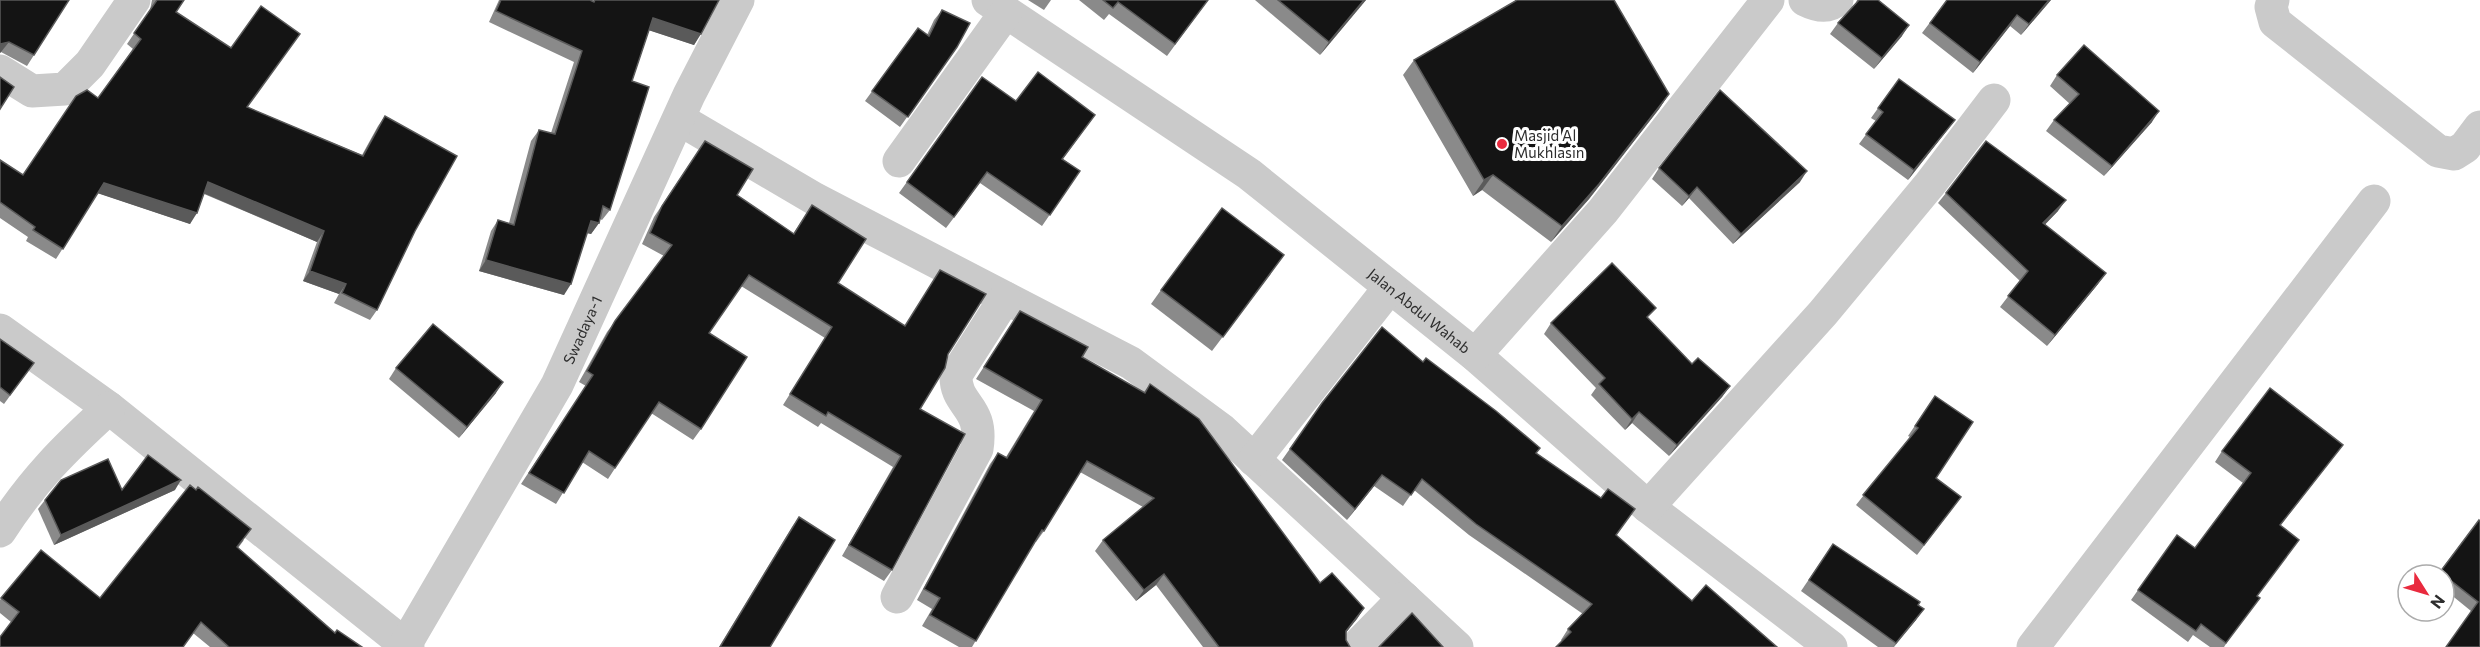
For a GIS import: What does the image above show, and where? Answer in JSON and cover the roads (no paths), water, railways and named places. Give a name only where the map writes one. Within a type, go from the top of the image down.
[{"type":"street","points":[[0,71],[32,91],[65,89],[90,64],[134,0]]},
{"type":"street","name":"Swadaya-1","points":[[405,646],[557,385],[684,107],[738,0]]},
{"type":"street","points":[[1475,355],[1603,211],[1768,0]]},
{"type":"street","points":[[1805,0],[1816,5],[1832,4],[1837,0]]},
{"type":"street","points":[[2274,0],[2271,7],[2275,22],[2438,151],[2454,154],[2465,147],[2480,127]]},
{"type":"street","points":[[899,161],[993,3]]},
{"type":"street","name":"Jalan Abdul Wahab","points":[[993,3],[1249,174],[1475,355],[1648,507],[1831,647]]},
{"type":"street","points":[[1648,507],[1822,312],[1930,184],[1994,100]]},
{"type":"street","points":[[684,107],[815,199],[1131,363],[1192,406],[1254,460],[1457,647]]},
{"type":"street","points":[[2033,647],[2374,201]]},
{"type":"street","points":[[1254,460],[1390,287]]},
{"type":"street","points":[[897,597],[977,449],[980,431],[976,417],[956,389],[956,375],[1005,298]]},
{"type":"street","points":[[0,330],[109,408],[405,646]]},
{"type":"street","points":[[0,531],[17,505],[56,457],[109,408]]},
{"type":"street","points":[[1356,647],[1404,598]]},
{"type":"place","name":"Masjid Al Mukhlasin","points":[[1502,144]]}]
